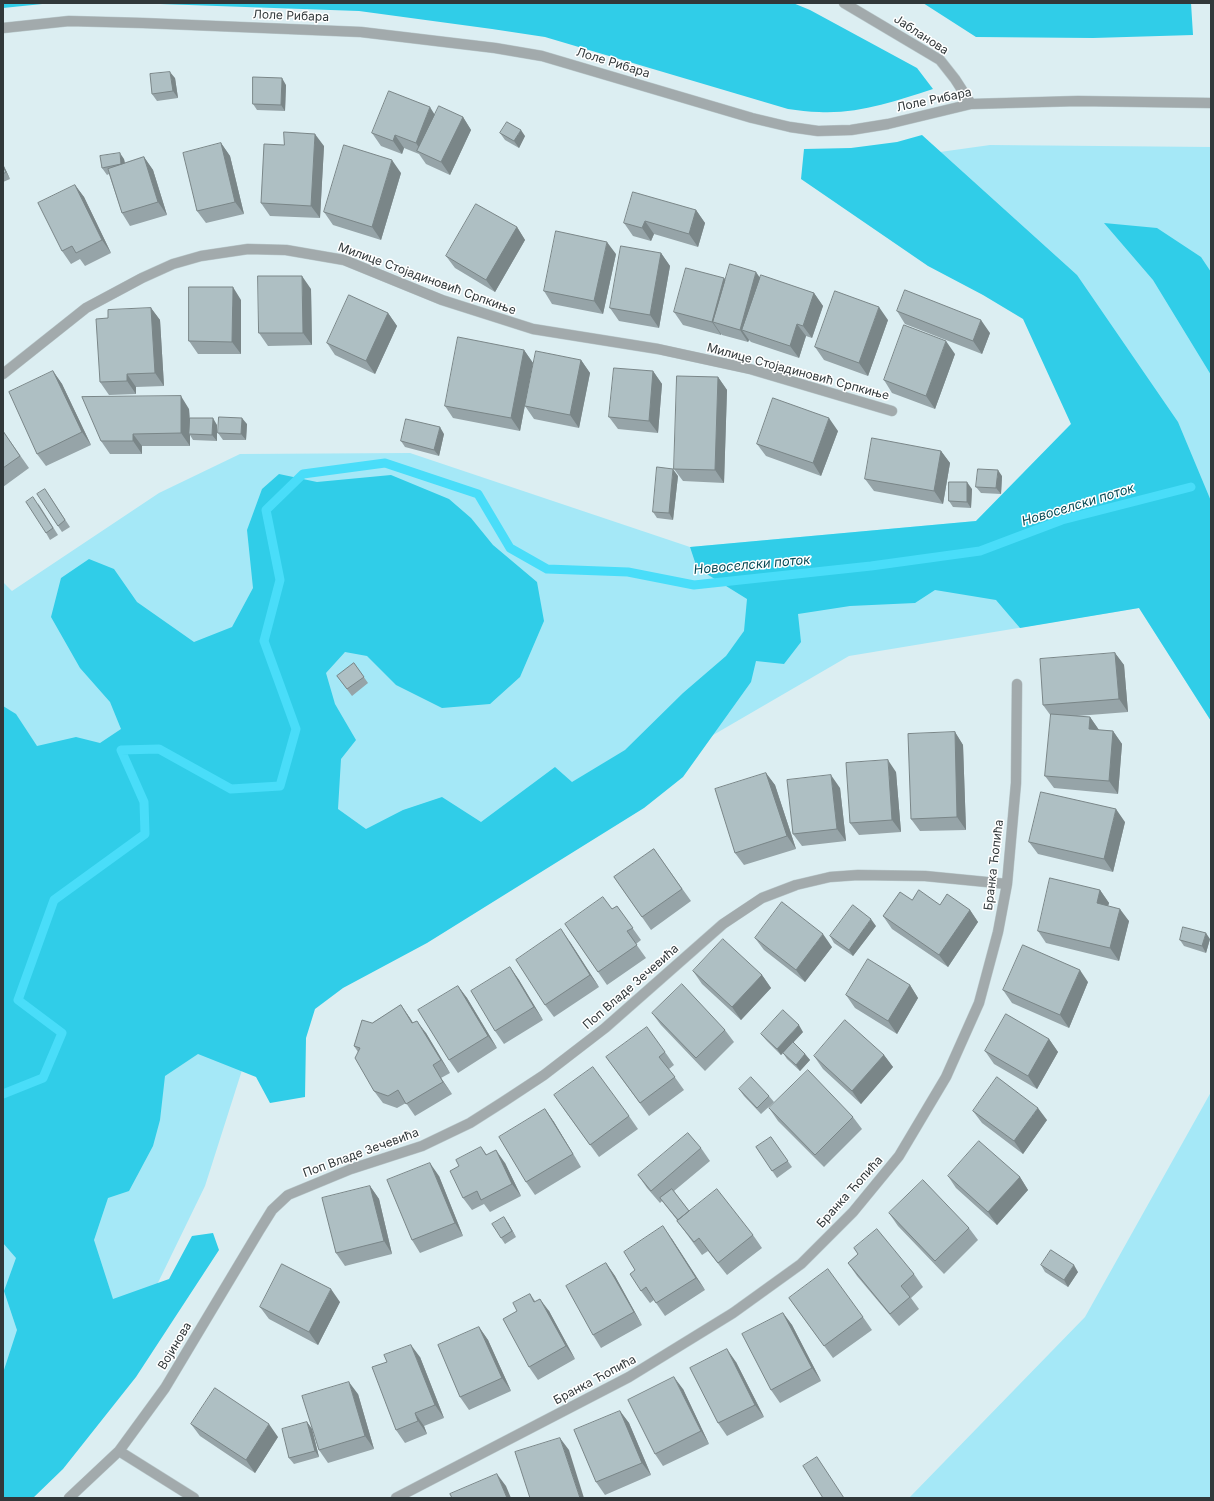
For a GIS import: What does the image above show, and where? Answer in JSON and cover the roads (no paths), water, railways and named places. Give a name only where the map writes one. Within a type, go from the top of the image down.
[{"type":"street","name":"Јабланова","points":[[844,3],[940,60],[955,79],[971,104]]},
{"type":"street","name":"Лоле Рибара","points":[[3,28],[69,22],[158,23],[361,32],[495,48],[542,56],[752,118],[790,127],[818,131],[850,130],[888,124],[971,104],[1078,101],[1211,103]]},
{"type":"street","name":"Милице Стојадиновић Српкиње","points":[[3,374],[86,308],[142,278],[173,264],[201,256],[248,249],[286,250],[344,260],[442,300],[533,329],[658,349],[734,366],[892,411]]},
{"type":"street","name":"Бранка Ћопића","points":[[396,1498],[629,1377],[733,1313],[801,1264],[853,1212],[899,1156],[946,1077],[979,1003],[998,932],[1007,884],[1016,783],[1017,684]]},
{"type":"street","name":"Поп Владе Зечевића","points":[[288,1195],[351,1169],[422,1146],[470,1123],[483,1115],[544,1075],[606,1028],[723,924],[762,898],[796,885],[830,877],[858,875],[925,876],[1007,884]]},
{"type":"street","name":"Војинова","points":[[69,1498],[119,1451],[165,1388],[265,1220],[272,1210],[288,1195]]},
{"type":"street","points":[[119,1451],[194,1498]]},
{"type":"waterway","name":"Новоселски поток","points":[[3,1094],[43,1078],[62,1033],[18,1000],[54,900],[145,834],[144,802],[121,750],[159,749],[231,789],[280,786],[296,729],[264,641],[280,580],[266,510],[303,474],[385,463],[478,494],[510,548],[547,569],[628,572],[694,585],[871,566],[980,551],[1062,520],[1191,487]]}]
